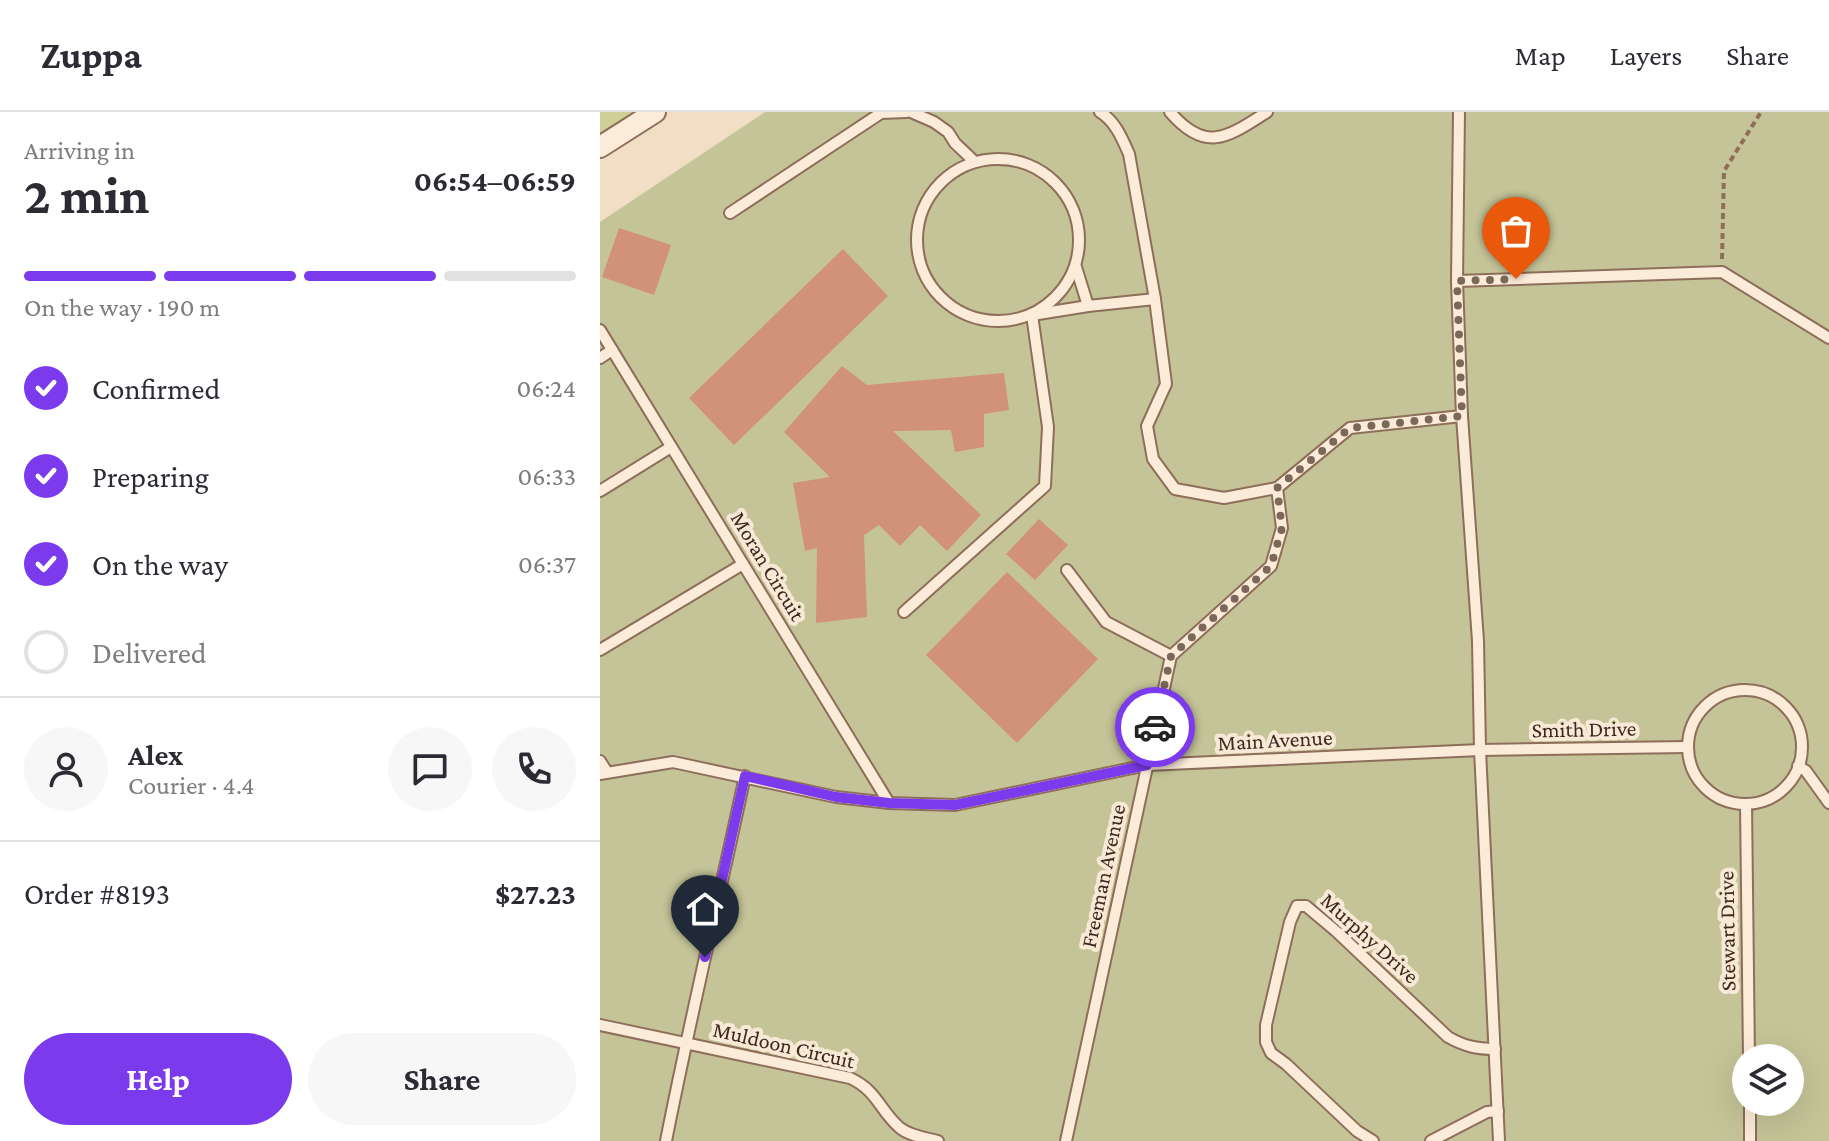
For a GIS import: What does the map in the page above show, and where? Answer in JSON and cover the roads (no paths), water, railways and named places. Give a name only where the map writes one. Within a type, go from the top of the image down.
[{"type":"street","points":[[600,147],[655,112]]},
{"type":"lane","points":[[730,213],[881,113],[908,112],[934,122],[948,132],[975,162]]},
{"type":"lane","points":[[1100,112],[1108,117],[1120,134],[1129,154],[1155,299],[1166,384],[1147,426],[1153,459],[1175,489],[1224,498],[1277,488],[1350,428],[1462,416]]},
{"type":"lane","points":[[1170,112],[1193,134],[1221,137],[1236,132],[1267,112]]},
{"type":"lane","points":[[1459,112],[1457,281],[1462,416],[1478,641],[1480,750],[1499,1141]]},
{"type":"lane","points":[[1032,315],[1051,303],[1066,287],[1076,267],[1080,245],[1078,223],[1071,202],[1058,184],[1040,170],[1020,162],[997,159],[975,162],[955,171],[938,185],[925,204],[918,225],[917,247],[922,269],[932,288],[947,304],[967,316],[988,322],[1155,299]]},
{"type":"lane","points":[[1076,267],[1088,306]]},
{"type":"lane","points":[[1457,281],[1722,272],[1829,338]]},
{"type":"lane","points":[[904,612],[1045,486],[1048,427],[1032,315]]},
{"type":"lane","name":"Moran Circuit","points":[[600,330],[889,803]]},
{"type":"lane","points":[[600,358],[612,350]]},
{"type":"lane","points":[[600,491],[671,447]]},
{"type":"lane","points":[[1067,570],[1106,622],[1171,656],[1271,566],[1282,528],[1277,488]]},
{"type":"lane","points":[[600,650],[743,564]]},
{"type":"lane","name":"Freeman Avenue","points":[[1066,1141],[1171,656]]},
{"type":"lane","points":[[1733,692],[1758,692],[1774,699],[1792,717],[1801,740],[1801,757],[1789,782],[1775,795],[1746,804],[1726,801],[1701,784],[1691,767],[1688,747],[1694,722],[1710,703],[1733,692]]},
{"type":"lane","name":"Smith Drive","points":[[1480,750],[1688,747]]},
{"type":"lane","name":"Main Avenue","points":[[604,773],[673,762],[836,797],[889,803],[955,805],[1147,765],[1480,750]]},
{"type":"lane","points":[[600,761],[604,773]]},
{"type":"lane","points":[[1798,766],[1806,771],[1829,803]]},
{"type":"lane","points":[[666,1141],[745,776]]},
{"type":"lane","name":"Stewart Drive","points":[[1746,804],[1749,1044]]},
{"type":"lane","name":"Murphy Drive","points":[[1373,1141],[1357,1131],[1271,1053],[1266,1042],[1266,1025],[1290,922],[1297,906],[1306,906],[1337,932],[1448,1037],[1477,1049],[1495,1049]]},
{"type":"lane","name":"Muldoon Circuit","points":[[600,1025],[850,1078],[865,1085],[901,1129],[938,1141]]},
{"type":"lane","points":[[1431,1141],[1487,1112],[1498,1111]]},
{"type":"lane","points":[[1750,1116],[1750,1141]]}]
